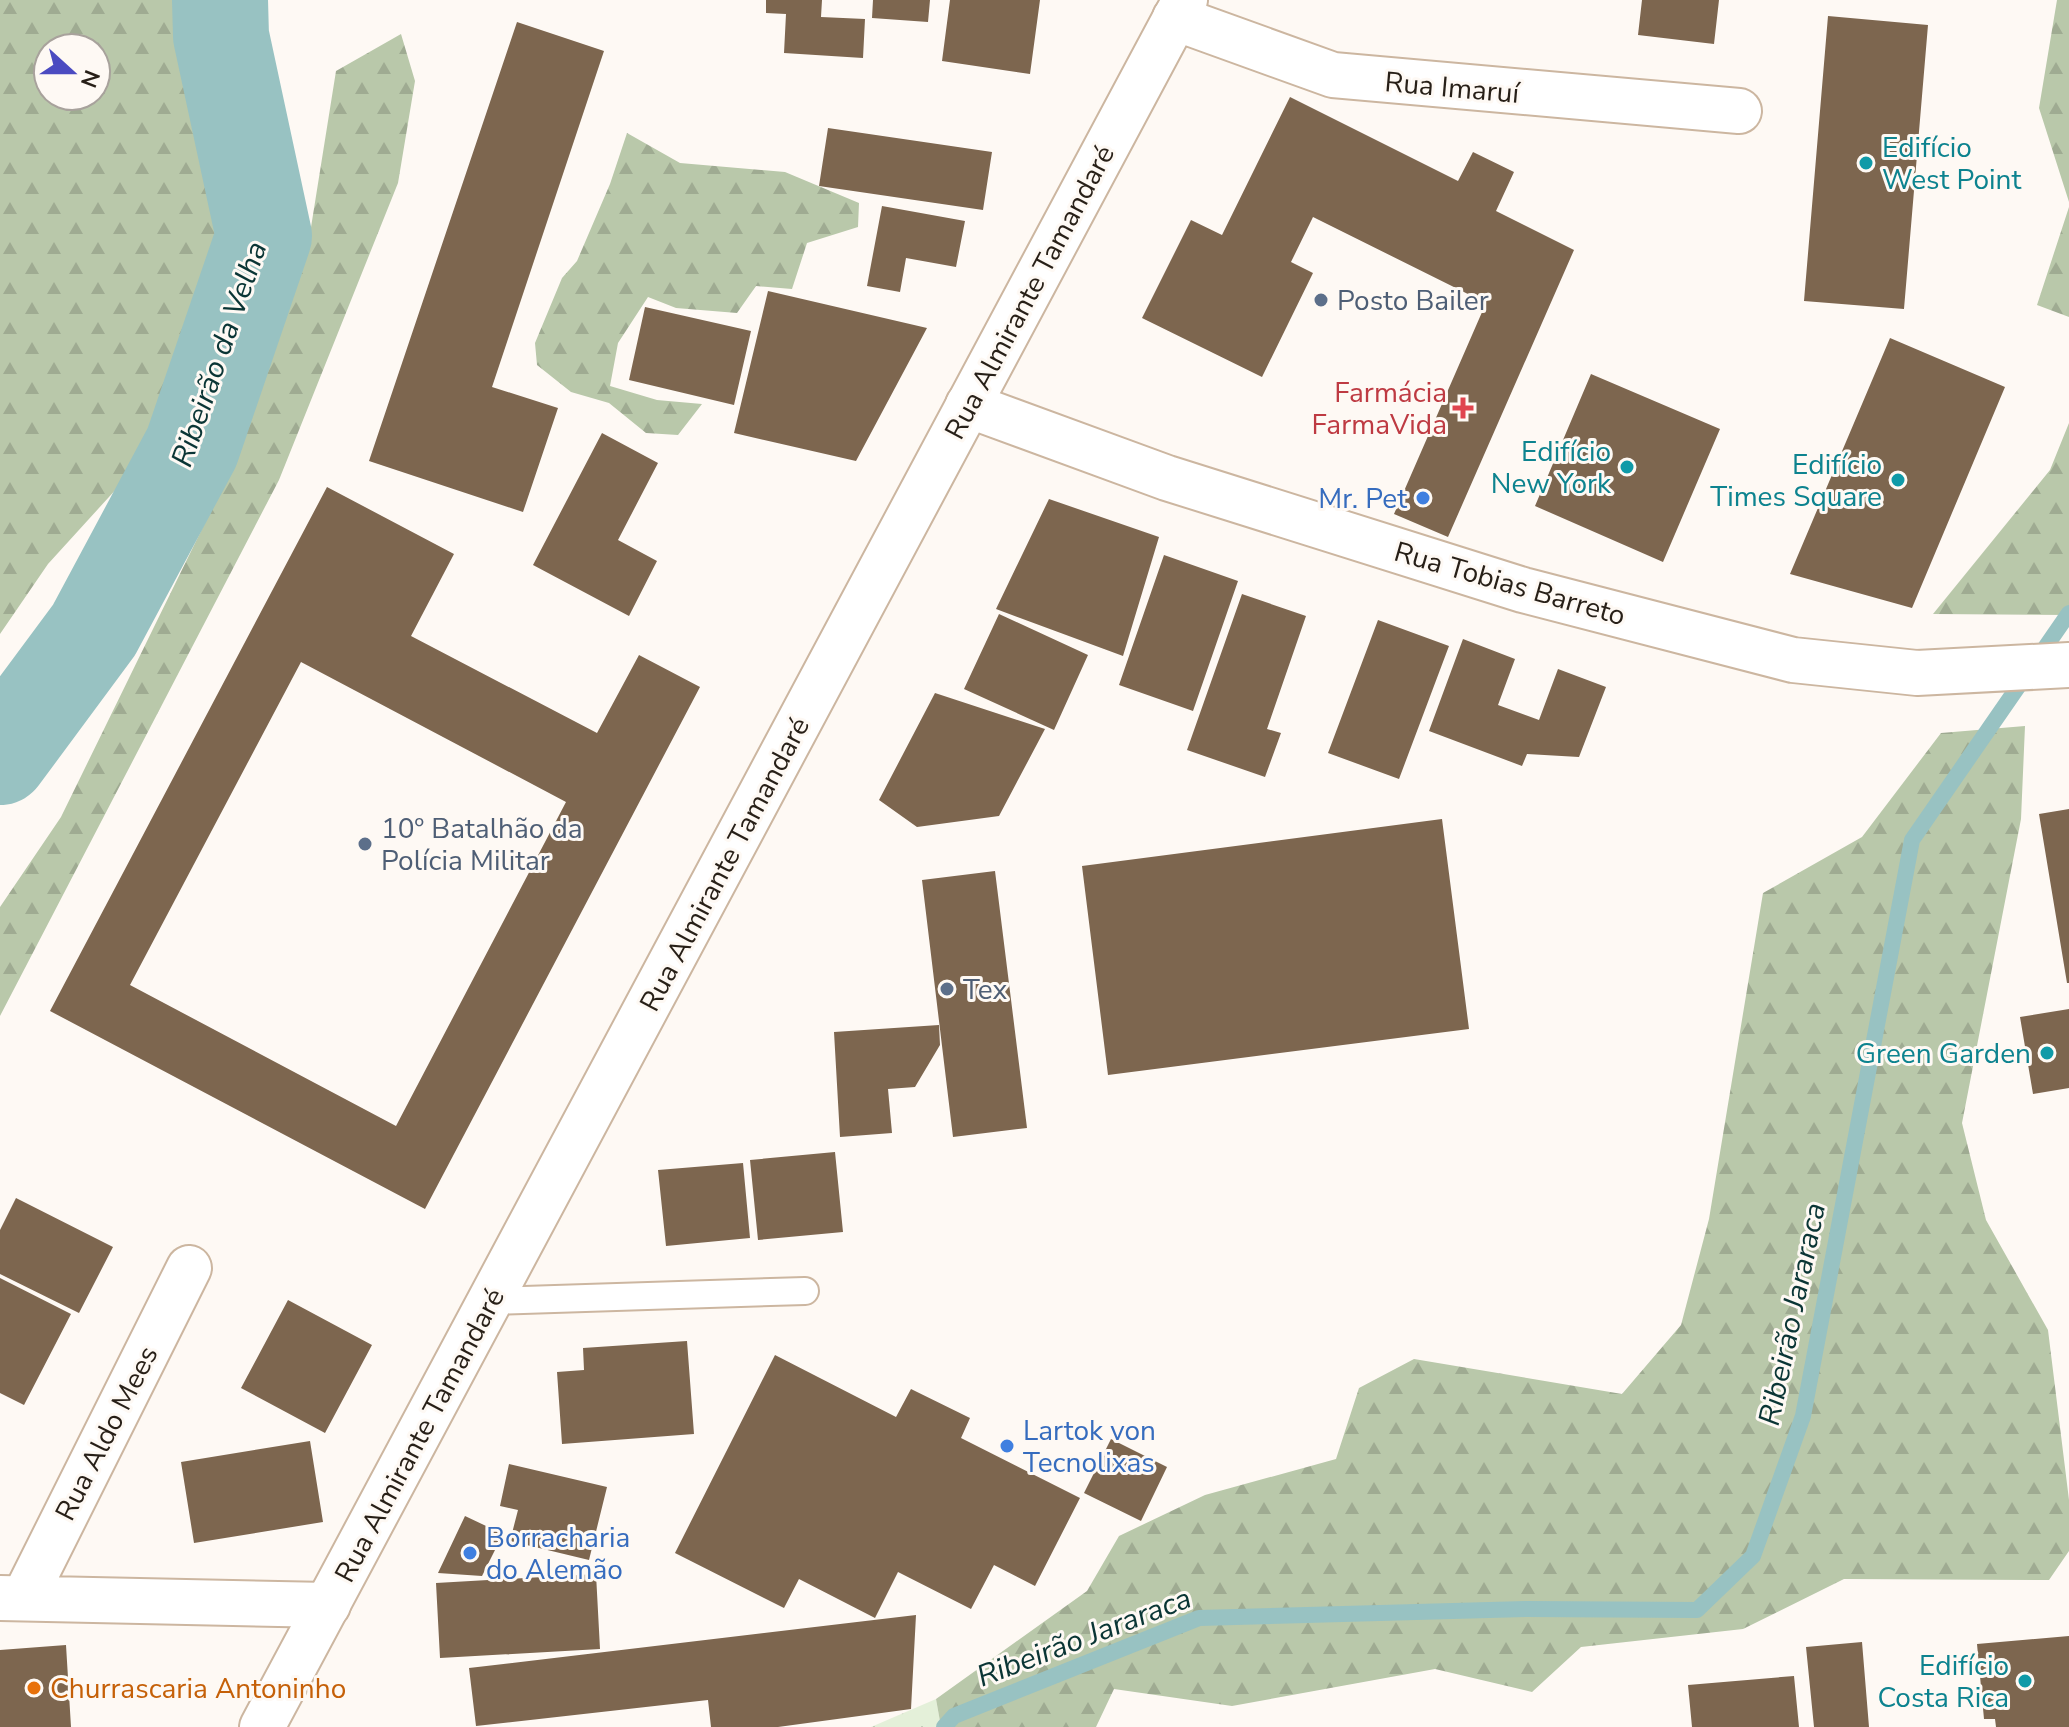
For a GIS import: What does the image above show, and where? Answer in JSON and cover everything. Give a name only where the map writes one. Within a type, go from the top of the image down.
[{"type":"street","name":"Rua Imaruí","points":[[1180,9],[1333,75],[1739,111]]},
{"type":"street","name":"Rua Almirante Tamandaré","points":[[262,1727],[1180,9]]},
{"type":"street","name":"Rua Tobias Barreto","points":[[968,405],[1167,478],[1523,590],[1793,660],[1917,673],[2069,665]]},
{"type":"street","name":"Rua Aldo Mees","points":[[12,1598],[189,1268]]},
{"type":"street","points":[[12,1598],[328,1605]]},
{"type":"lane","points":[[490,1301],[805,1291]]},
{"type":"green space","points":[[0,0],[189,0],[226,220],[139,464],[48,564],[0,634]]},
{"type":"green space","points":[[2057,0],[2069,0],[2069,202],[2039,108]]},
{"type":"green space","points":[[401,34],[415,81],[398,183],[279,480],[0,1016],[0,907],[61,817],[221,490],[308,246],[336,71]]},
{"type":"green space","points":[[627,133],[680,163],[785,172],[859,203],[858,227],[807,243],[792,289],[756,286],[737,313],[676,308],[648,297],[618,343],[610,386],[657,400],[702,404],[678,435],[646,433],[609,403],[571,392],[537,365],[535,343],[562,278],[577,261],[610,184]]},
{"type":"green space","points":[[2069,207],[2069,317],[2037,305]]},
{"type":"green space","points":[[2069,423],[2069,615],[1933,614],[2050,470]]},
{"type":"green space","points":[[2025,726],[2021,819],[1962,1123],[1986,1220],[2048,1330],[2069,1500],[2069,1551],[2049,1580],[1844,1579],[1743,1629],[1581,1647],[1532,1692],[1435,1669],[1232,1706],[1114,1689],[1096,1727],[941,1727],[936,1699],[1087,1591],[1119,1536],[1205,1495],[1336,1459],[1359,1388],[1414,1359],[1622,1394],[1681,1325],[1709,1219],[1763,893],[1862,837],[1941,733]]},
{"type":"green space","points":[[936,1699],[941,1727],[871,1727]]},
{"type":"building","points":[[766,0],[822,0],[821,17],[865,19],[863,58],[784,53],[786,14],[766,13]]},
{"type":"building","points":[[873,0],[930,0],[928,22],[872,18]]},
{"type":"building","points":[[950,0],[1040,0],[1030,74],[942,61]]},
{"type":"building","points":[[1642,0],[1719,0],[1714,44],[1638,35]]},
{"type":"building","name":"Edifício West Point","points":[[1828,16],[1928,25],[1904,309],[1804,301]]},
{"type":"building","points":[[517,22],[604,51],[492,387],[558,408],[523,512],[369,461]]},
{"type":"building","points":[[1290,97],[1458,181],[1473,152],[1514,172],[1496,211],[1574,250],[1448,537],[1394,514],[1486,303],[1313,217],[1291,262],[1313,273],[1262,377],[1142,318],[1191,220],[1222,235]]},
{"type":"building","points":[[828,128],[992,152],[983,210],[819,186]]},
{"type":"building","points":[[882,206],[965,221],[956,267],[906,258],[900,292],[867,286]]},
{"type":"building","points":[[768,291],[927,328],[856,461],[734,433]]},
{"type":"building","points":[[645,307],[751,331],[734,405],[629,380]]},
{"type":"building","name":"Edifício Times Square","points":[[1890,338],[2005,387],[1912,608],[1790,574]]},
{"type":"building","name":"Edifício New York","points":[[1591,374],[1720,429],[1663,562],[1535,506]]},
{"type":"building","points":[[602,433],[658,463],[618,540],[657,561],[629,616],[533,565]]},
{"type":"building","points":[[327,487],[454,554],[411,636],[597,733],[639,655],[700,687],[425,1209],[50,1011]],"holes":[[[301,662],[566,802],[396,1126],[130,985]]]},
{"type":"building","points":[[1049,499],[1159,537],[1123,656],[996,609]]},
{"type":"building","points":[[1164,555],[1238,581],[1193,711],[1119,685]]},
{"type":"building","points":[[1242,594],[1306,616],[1267,729],[1281,733],[1265,777],[1187,750]]},
{"type":"building","points":[[999,614],[1088,655],[1054,730],[964,689]]},
{"type":"building","points":[[1378,620],[1449,646],[1399,779],[1328,753]]},
{"type":"building","points":[[1463,639],[1515,659],[1498,705],[1539,720],[1558,669],[1606,687],[1579,757],[1527,754],[1522,766],[1429,731]]},
{"type":"building","points":[[935,693],[1045,729],[999,816],[917,827],[879,800]]},
{"type":"building","points":[[2069,809],[2069,983],[2067,983],[2039,814]]},
{"type":"building","points":[[1442,819],[1469,1029],[1108,1075],[1082,866]]},
{"type":"building","points":[[995,871],[1027,1128],[953,1137],[922,880]]},
{"type":"building","name":"Green Garden","points":[[2069,1009],[2069,1088],[2033,1094],[2020,1017]]},
{"type":"building","points":[[939,1025],[940,1045],[915,1087],[888,1089],[892,1133],[840,1137],[834,1032]]},
{"type":"building","points":[[835,1152],[843,1232],[758,1240],[750,1160]]},
{"type":"building","points":[[743,1163],[750,1238],[666,1246],[658,1170]]},
{"type":"building","points":[[16,1198],[113,1247],[79,1313],[0,1274],[0,1230]]},
{"type":"building","points":[[0,1278],[71,1314],[24,1405],[0,1393]]},
{"type":"building","points":[[288,1300],[372,1345],[325,1433],[241,1388]]},
{"type":"building","points":[[687,1341],[694,1434],[562,1444],[557,1372],[584,1370],[583,1348]]},
{"type":"building","points":[[775,1355],[896,1417],[911,1389],[970,1418],[961,1438],[1080,1498],[1035,1586],[994,1565],[971,1609],[898,1572],[875,1618],[799,1579],[784,1608],[675,1553]]},
{"type":"building","points":[[1111,1439],[1167,1467],[1141,1521],[1084,1493]]},
{"type":"building","points":[[310,1441],[323,1522],[194,1543],[181,1462]]},
{"type":"building","points":[[509,1464],[607,1487],[589,1560],[510,1541],[518,1510],[500,1506]]},
{"type":"building","name":"Borracharia do Alemão","points":[[465,1516],[503,1534],[482,1576],[438,1573]]},
{"type":"building","points":[[596,1574],[600,1649],[440,1658],[436,1583]]},
{"type":"building","points":[[916,1615],[911,1709],[778,1727],[711,1727],[708,1700],[476,1726],[469,1668]]},
{"type":"building","name":"Edifício Costa Rica","points":[[2069,1636],[2069,1727],[1996,1727],[1995,1719],[1984,1719],[1977,1644]]},
{"type":"building","points":[[1862,1642],[1869,1727],[1814,1727],[1806,1647]]},
{"type":"building","name":"Churrascaria Antoninho","points":[[66,1645],[71,1727],[0,1727],[0,1650]]},
{"type":"building","points":[[1794,1676],[1799,1727],[1692,1727],[1688,1685]]},
{"type":"waterway","name":"Ribeirão da Velha","points":[[0,757],[94,630],[192,447],[264,236],[221,36],[220,0]]},
{"type":"waterway","name":"Ribeirão Jararaca","points":[[944,1727],[954,1716],[1199,1618],[1526,1609],[1697,1610],[1753,1556],[1803,1416],[1912,840],[2069,613]]},
{"type":"place","name":"Edifício West Point","points":[[1866,163]]},
{"type":"place","name":"Posto Bailer","points":[[1321,300]]},
{"type":"place","name":"Farmácia FarmaVida","points":[[1463,408]]},
{"type":"place","name":"Edifício New York","points":[[1627,467]]},
{"type":"place","name":"Edifício Times Square","points":[[1898,480]]},
{"type":"place","name":"Mr. Pet","points":[[1423,498]]},
{"type":"place","name":"10º Batalhão da Polícia Militar","points":[[365,844]]},
{"type":"place","name":"Tex","points":[[947,989]]},
{"type":"place","name":"Green Garden","points":[[2047,1053]]},
{"type":"place","name":"Lartok von Tecnolixas","points":[[1007,1446]]},
{"type":"place","name":"Borracharia do Alemão","points":[[470,1553]]},
{"type":"place","name":"Edifício Costa Rica","points":[[2025,1681]]},
{"type":"place","name":"Churrascaria Antoninho","points":[[34,1688]]}]
